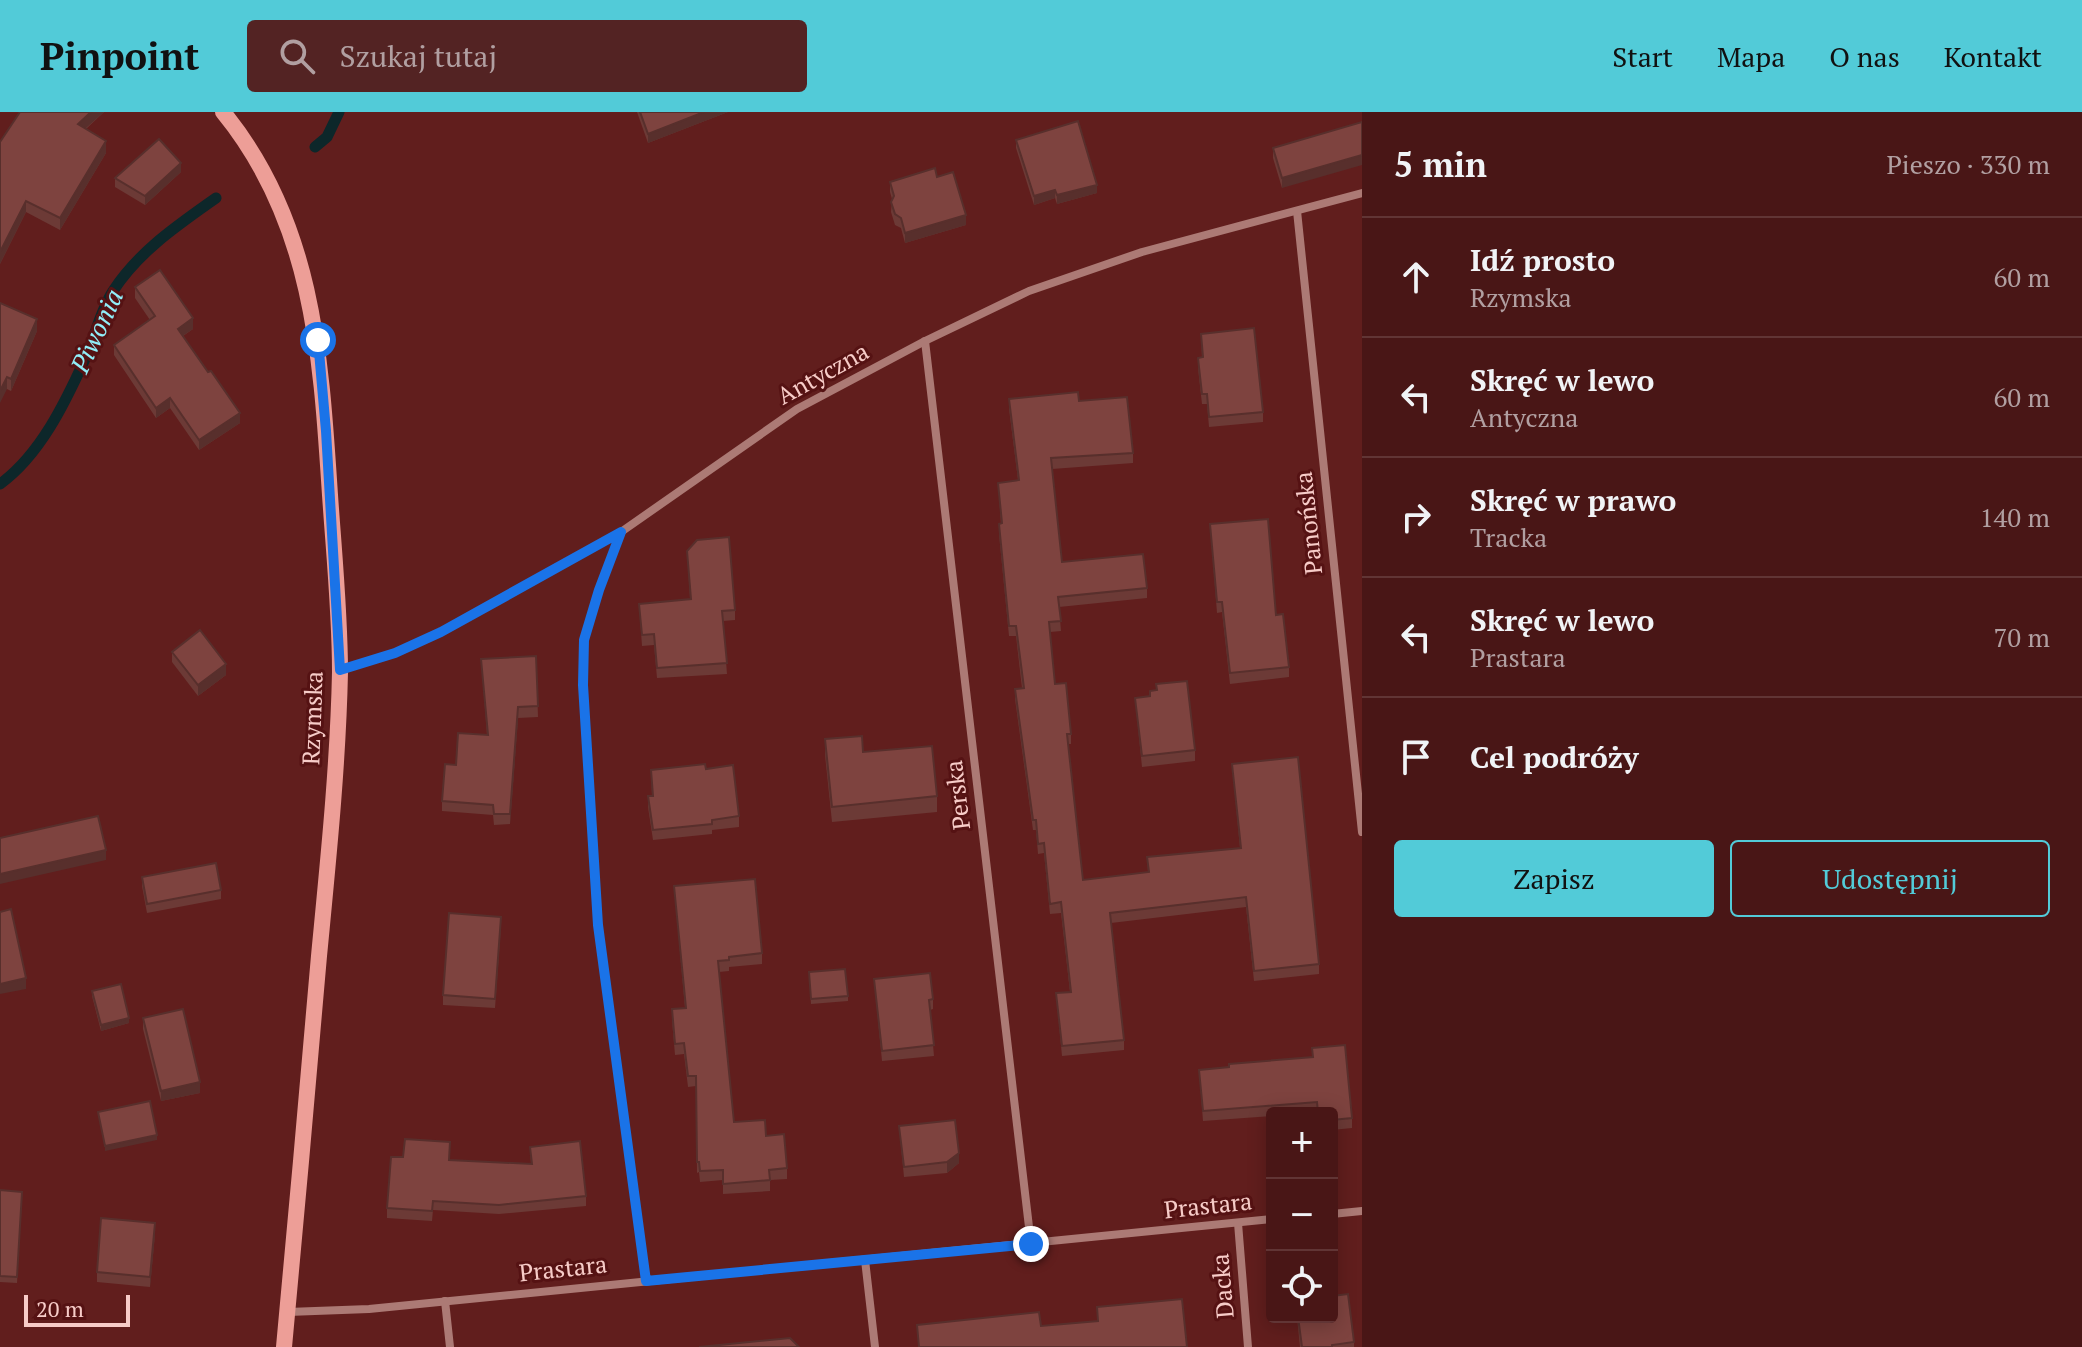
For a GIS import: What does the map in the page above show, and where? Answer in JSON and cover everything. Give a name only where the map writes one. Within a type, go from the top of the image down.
[{"type":"main road","name":"Rzymska","points":[[223,112],[265,174],[289,228],[306,282],[318,340],[326,431],[340,670],[334,800],[284,1347]]},
{"type":"street","name":"Antyczna","points":[[340,670],[395,653],[441,632],[621,532],[797,409],[925,341],[1029,291],[1142,252],[1362,193]]},
{"type":"street","name":"Panońska","points":[[1297,211],[1362,832]]},
{"type":"street","name":"Perska","points":[[925,341],[1031,1244]]},
{"type":"street","points":[[621,532],[584,640],[583,685],[598,925],[646,1281]]},
{"type":"street","points":[[1338,1213],[1362,1211]]},
{"type":"street","name":"Prastara","points":[[287,1312],[369,1309],[1266,1220]]},
{"type":"street","name":"Dacka","points":[[1238,1223],[1248,1347]]},
{"type":"street","points":[[865,1260],[875,1347]]},
{"type":"street","points":[[445,1301],[450,1347]]},
{"type":"building","points":[[20,112],[91,112],[78,124],[106,141],[60,218],[26,201],[0,252],[0,142]]},
{"type":"building","points":[[640,112],[704,112],[648,134]]},
{"type":"building","points":[[1078,121],[1097,185],[1057,195],[1055,190],[1034,196],[1016,140]]},
{"type":"building","points":[[1362,122],[1362,155],[1282,178],[1273,148]]},
{"type":"building","points":[[159,139],[181,163],[145,196],[115,178]]},
{"type":"building","points":[[935,168],[937,177],[953,172],[966,215],[905,233],[901,218],[895,214],[891,202],[894,196],[890,182]]},
{"type":"building","points":[[160,270],[193,318],[178,329],[240,413],[199,440],[170,398],[156,408],[114,345],[155,316],[135,287]]},
{"type":"building","points":[[0,303],[37,319],[11,379],[7,377],[0,391]]},
{"type":"building","points":[[1254,328],[1263,412],[1209,417],[1207,394],[1202,394],[1198,358],[1203,357],[1201,334]]},
{"type":"building","points":[[1078,392],[1079,401],[1127,397],[1133,453],[1051,458],[1062,562],[1143,554],[1147,588],[1058,597],[1061,621],[1049,622],[1055,684],[1066,683],[1071,734],[1067,734],[1083,880],[1149,872],[1147,857],[1241,848],[1232,764],[1298,757],[1319,964],[1254,971],[1246,897],[1110,913],[1124,1040],[1062,1046],[1056,993],[1071,992],[1061,902],[1050,904],[1044,843],[1038,844],[1036,820],[1033,820],[1015,689],[1024,688],[1016,626],[1009,626],[998,483],[1019,480],[1009,399]]},
{"type":"building","points":[[1268,519],[1276,615],[1283,614],[1289,667],[1230,673],[1222,602],[1217,602],[1210,524]]},
{"type":"building","points":[[729,537],[735,610],[722,611],[727,663],[657,668],[654,634],[642,635],[639,604],[691,599],[687,551],[697,540]]},
{"type":"building","points":[[200,630],[226,664],[198,685],[172,652]]},
{"type":"building","points":[[536,656],[538,706],[518,707],[510,814],[494,814],[493,805],[442,801],[445,764],[456,765],[458,733],[488,735],[481,659]]},
{"type":"building","points":[[1187,681],[1195,750],[1142,756],[1135,698],[1150,696],[1150,691],[1157,690],[1156,684]]},
{"type":"building","points":[[862,736],[863,752],[932,746],[937,796],[832,807],[825,739]]},
{"type":"building","points":[[705,764],[706,769],[733,765],[739,816],[712,820],[712,824],[653,830],[648,796],[653,796],[651,770]]},
{"type":"building","points":[[98,816],[106,850],[0,874],[0,838]]},
{"type":"building","points":[[216,863],[221,890],[147,904],[142,877]]},
{"type":"building","points":[[755,879],[762,953],[718,961],[734,1122],[765,1120],[766,1136],[784,1134],[787,1168],[769,1170],[770,1180],[723,1184],[723,1170],[700,1171],[697,1162],[696,1076],[688,1076],[684,1043],[675,1044],[672,1009],[686,1008],[674,886]]},
{"type":"building","points":[[11,909],[26,978],[0,984],[0,912]]},
{"type":"building","points":[[449,913],[501,917],[495,999],[443,995]]},
{"type":"building","points":[[845,969],[848,996],[811,999],[809,972]]},
{"type":"building","points":[[930,973],[933,999],[929,1000],[934,1045],[882,1051],[874,979]]},
{"type":"building","points":[[121,984],[129,1018],[101,1025],[92,991]]},
{"type":"building","points":[[183,1009],[200,1082],[161,1091],[143,1018]]},
{"type":"building","points":[[1345,1045],[1352,1118],[1338,1119],[1338,1107],[1317,1107],[1317,1102],[1203,1111],[1199,1070],[1229,1067],[1229,1064],[1313,1057],[1312,1048]]},
{"type":"building","points":[[150,1101],[157,1135],[105,1146],[98,1112]]},
{"type":"building","points":[[955,1120],[959,1153],[947,1162],[904,1167],[899,1126]]},
{"type":"building","points":[[405,1139],[450,1142],[449,1160],[532,1164],[530,1147],[580,1141],[586,1196],[499,1205],[433,1201],[432,1211],[387,1208],[391,1157],[403,1157]]},
{"type":"building","points":[[0,1190],[22,1192],[17,1277],[0,1276]]},
{"type":"building","points":[[101,1218],[155,1223],[150,1277],[97,1272]]},
{"type":"building","points":[[1348,1294],[1354,1342],[1332,1347],[1302,1347],[1299,1323],[1338,1323],[1338,1295]]},
{"type":"building","points":[[1182,1299],[1187,1347],[919,1347],[917,1325],[1039,1312],[1041,1326],[1098,1321],[1097,1307]]},
{"type":"building","points":[[790,1338],[799,1347],[699,1347]]},
{"type":"waterway","name":"Piwonia","points":[[315,147],[327,137],[339,112]]},
{"type":"waterway","name":"Piwonia","points":[[0,484],[27,458],[50,427],[85,359],[108,299],[123,277],[160,240],[216,198]]},
{"type":"route","points":[[318,340],[340,670],[395,653],[441,632],[621,532],[584,640],[583,685],[598,925],[646,1281],[1031,1244]]}]
